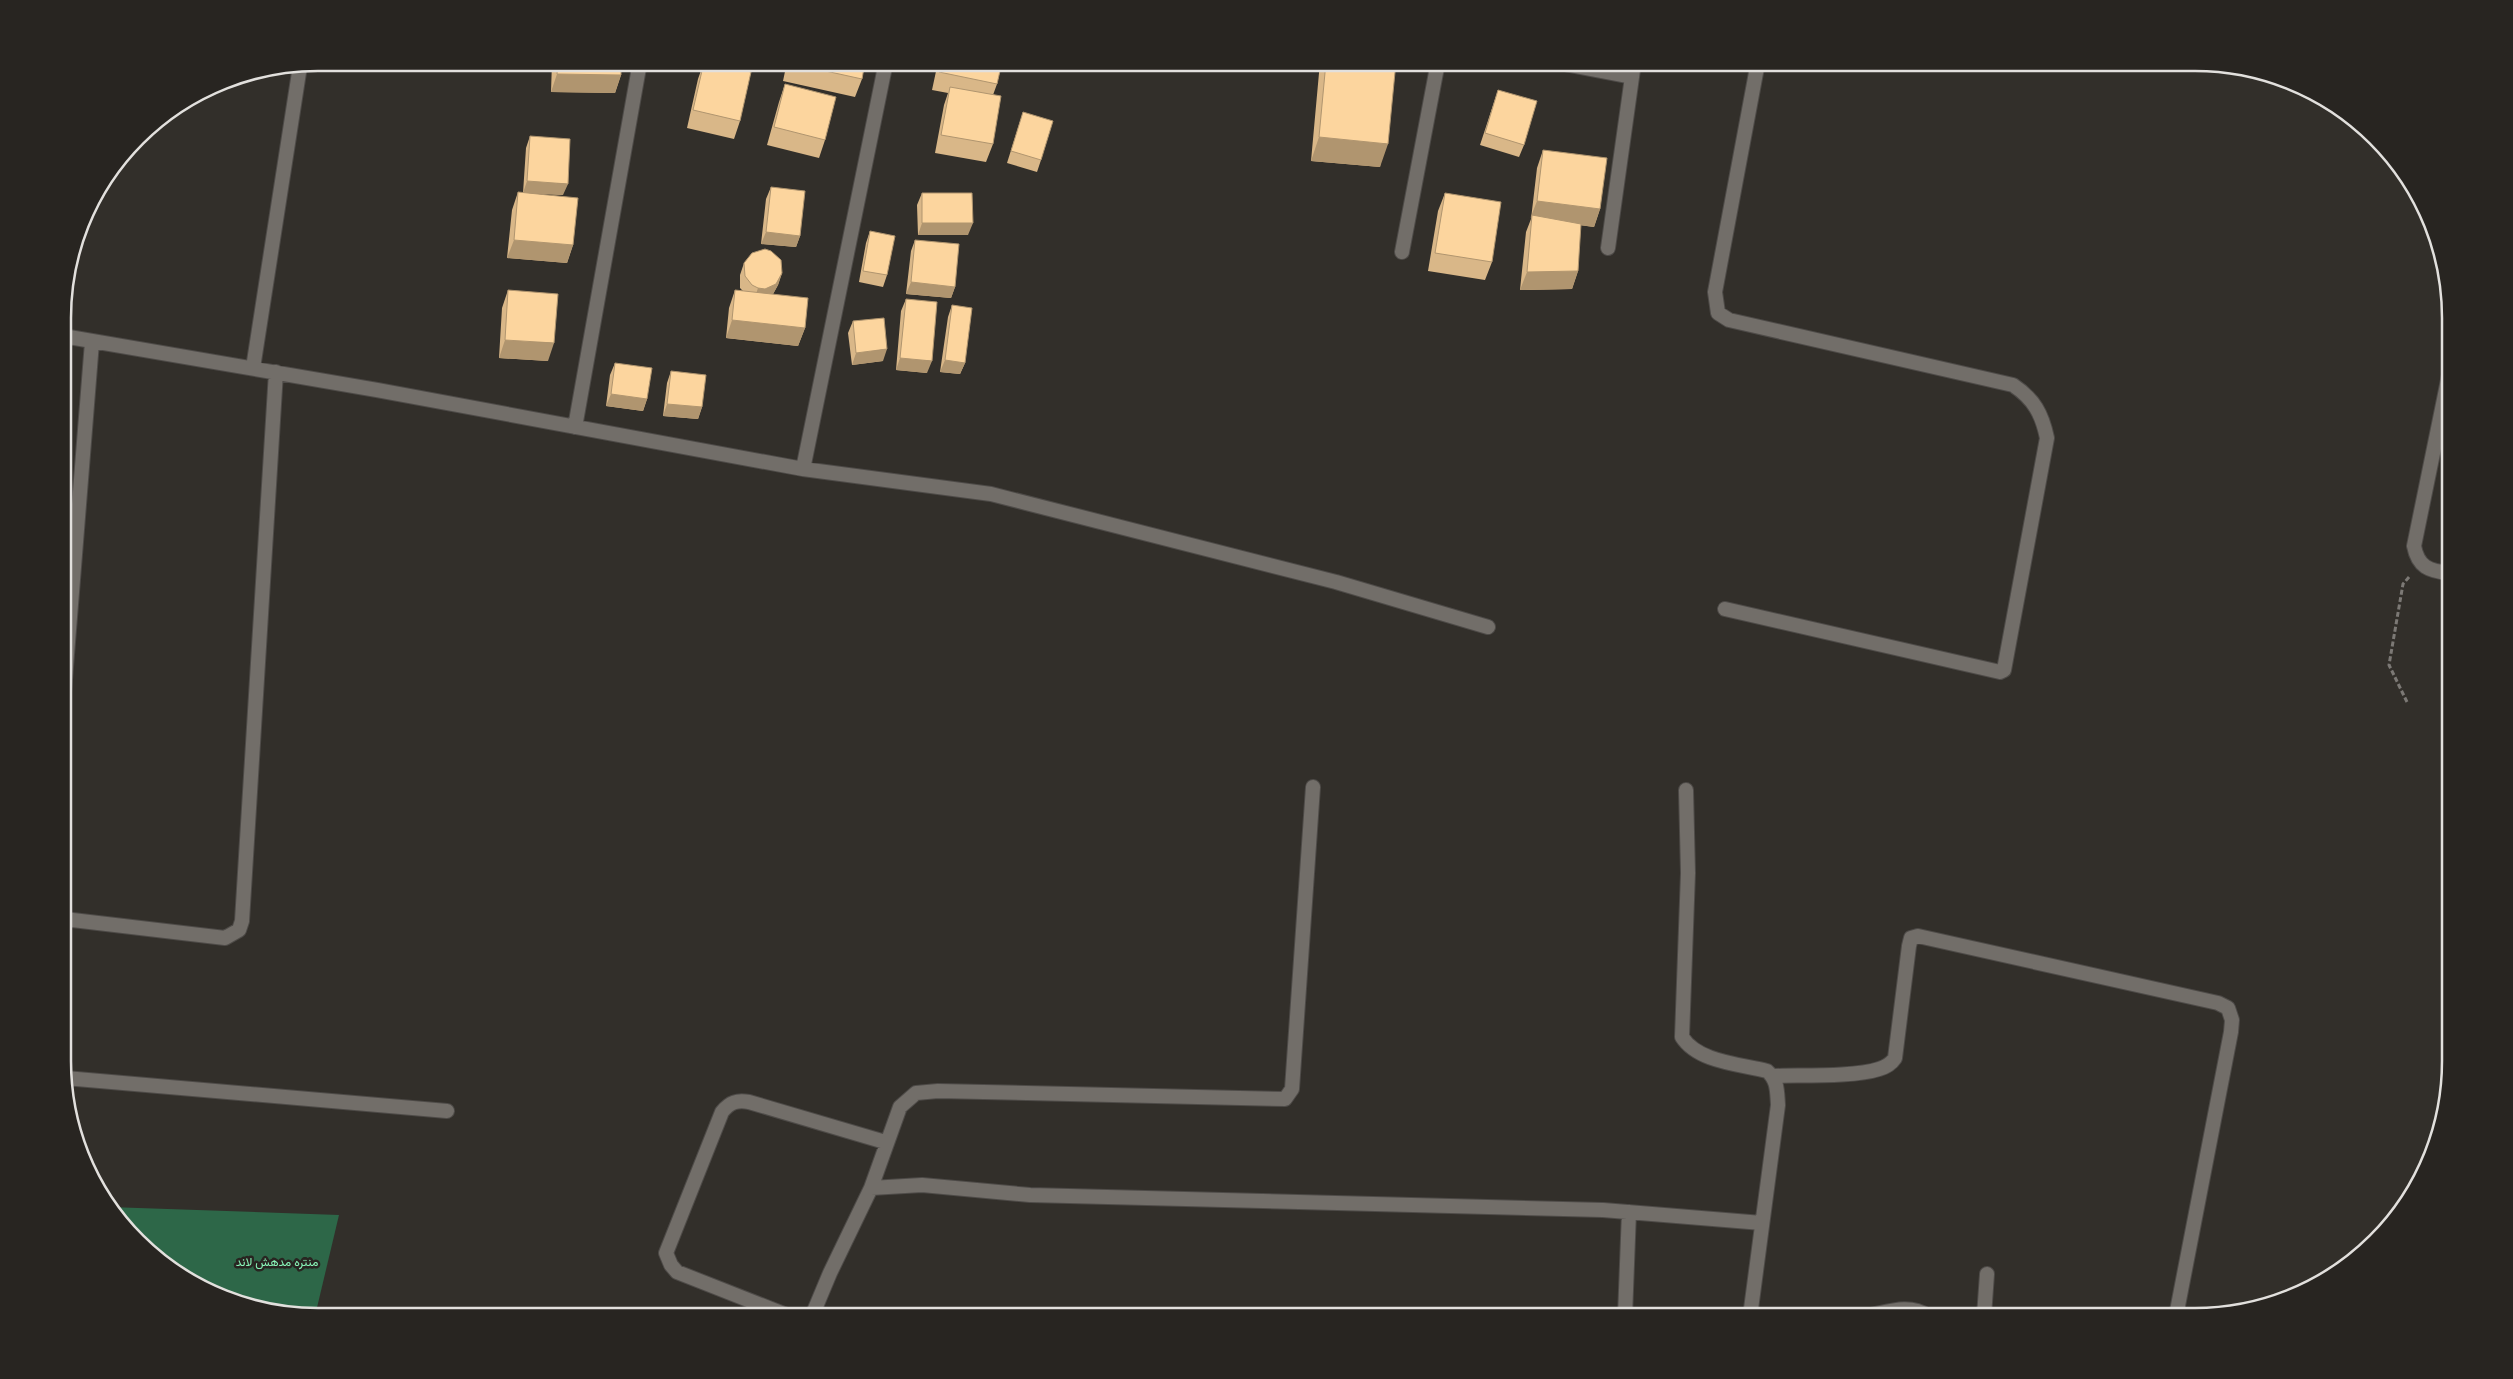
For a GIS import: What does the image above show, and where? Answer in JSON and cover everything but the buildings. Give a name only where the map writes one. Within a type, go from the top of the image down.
[{"type":"street","points":[[575,428],[638,71]]},
{"type":"street","points":[[803,469],[884,71]]},
{"type":"street","points":[[1402,252],[1436,71]]},
{"type":"street","points":[[1601,71],[1632,77]]},
{"type":"street","points":[[1608,248],[1633,71]]},
{"type":"street","points":[[1725,609],[2000,672],[2004,670],[2047,438],[2039,410],[2029,396],[2013,385],[1729,320],[1718,313],[1715,292],[1756,71]]},
{"type":"street","points":[[253,368],[299,72]]},
{"type":"street","points":[[71,338],[276,372],[803,469],[1000,496],[1336,582],[1488,627]]},
{"type":"street","points":[[71,604],[92,342]]},
{"type":"street","points":[[71,920],[225,938],[239,930],[242,921],[276,372]]},
{"type":"street","points":[[2442,409],[2414,546],[2420,564],[2431,572],[2442,573]]},
{"type":"street","points":[[815,1308],[871,1188],[885,1142],[900,1107],[916,1093],[938,1090],[1285,1099],[1288,1096],[1292,1089],[1312,787]]},
{"type":"street","points":[[1686,790],[1688,873],[1682,1036],[1688,1045],[1700,1054],[1767,1070],[1774,1076],[1778,1105],[1751,1308]]},
{"type":"street","points":[[1774,1076],[1879,1070],[1892,1062],[1895,1058],[1909,946],[1911,938],[1918,936],[2218,1003],[2228,1008],[2232,1020],[2231,1032],[2178,1308]]},
{"type":"street","points":[[72,1079],[447,1111]]},
{"type":"street","points":[[769,1308],[677,1272],[671,1265],[666,1253],[722,1112],[728,1104],[739,1101],[748,1102],[885,1142]]},
{"type":"street","points":[[871,1188],[922,1185],[1030,1195],[1629,1212],[1762,1223]]},
{"type":"street","points":[[1625,1308],[1629,1212]]},
{"type":"street","points":[[1985,1308],[1987,1274]]},
{"type":"path","points":[[2407,702],[2389,665],[2403,584],[2420,564]]},
{"type":"green space","name":"منتره مدهش لاند","points":[[119,1207],[339,1215],[317,1308],[286,1306],[239,1295],[195,1275],[155,1246]]}]
